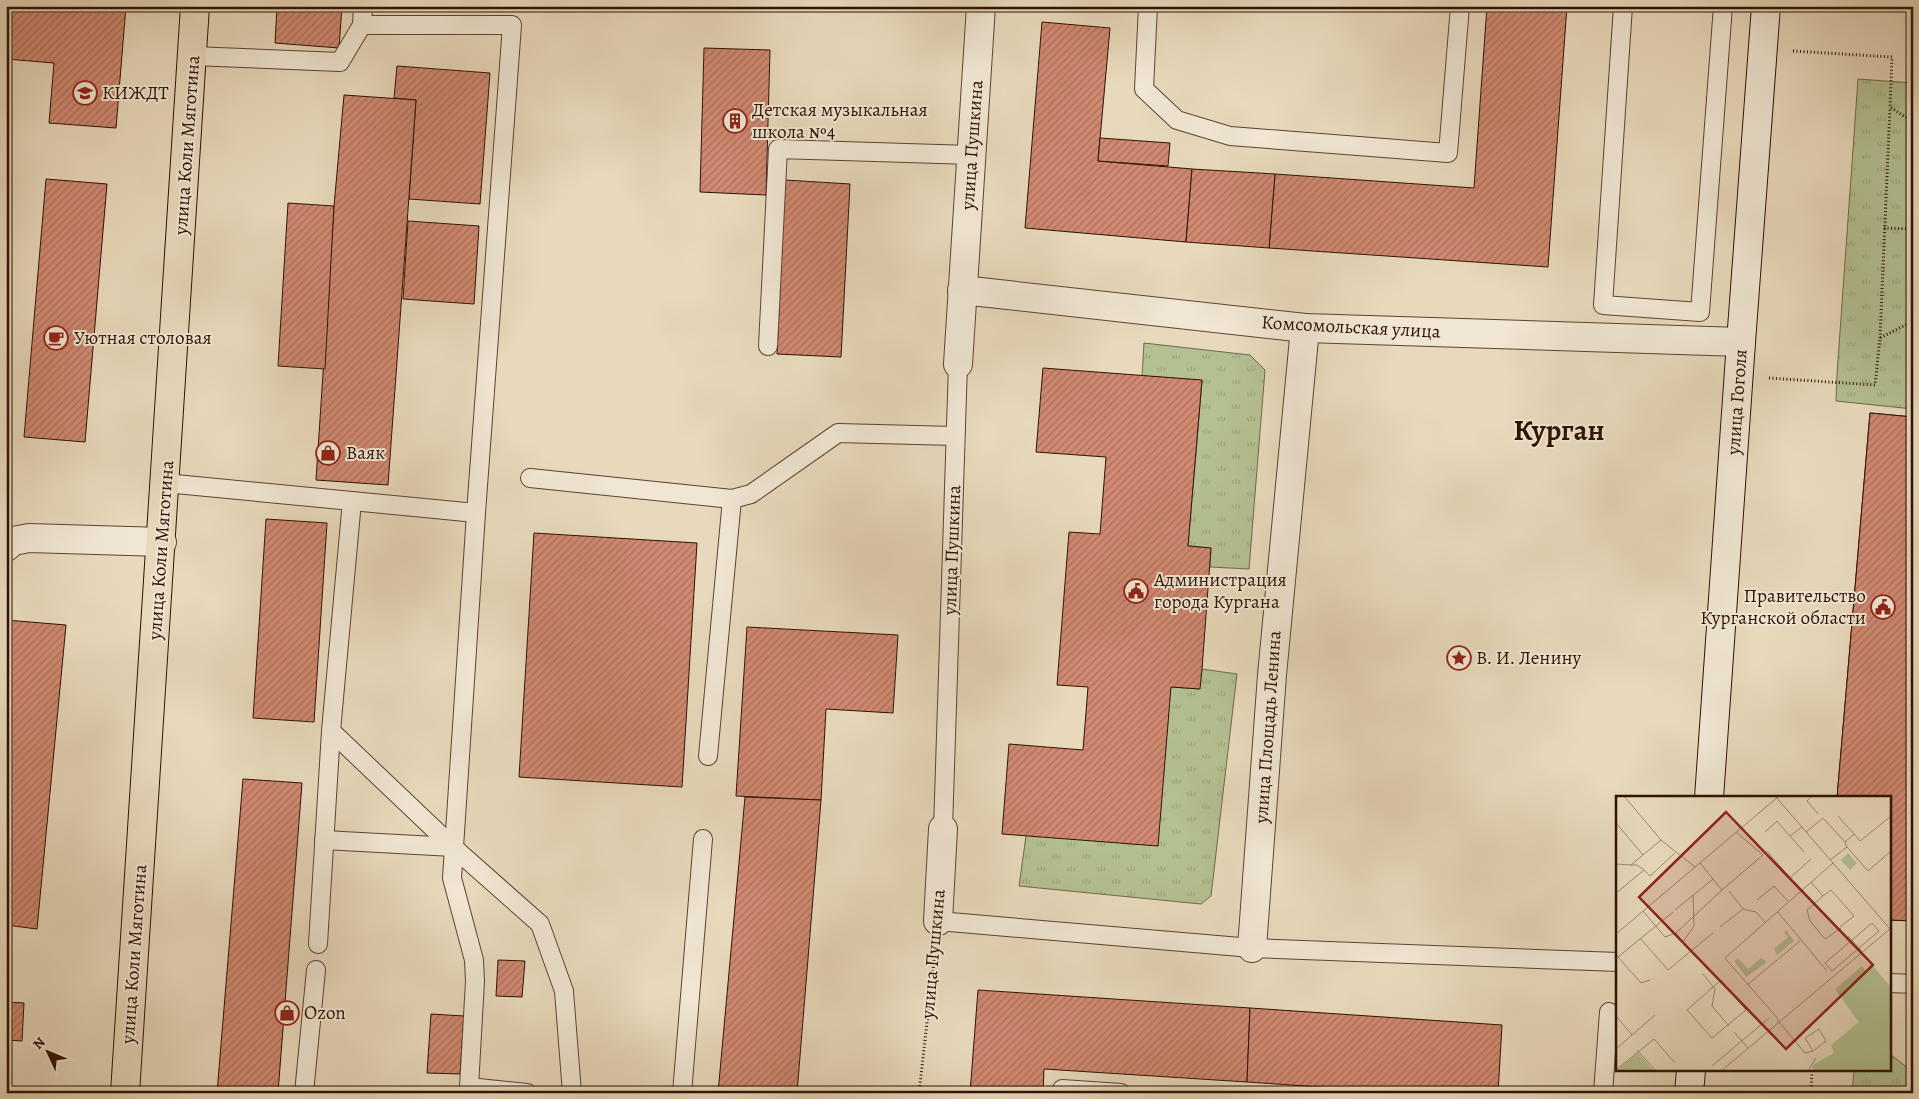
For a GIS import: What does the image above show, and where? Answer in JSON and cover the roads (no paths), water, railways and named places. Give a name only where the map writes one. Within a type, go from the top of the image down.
[{"type":"main road","name":"улица Коли Мяготина","points":[[125,1093],[196,6]]},
{"type":"street","name":"улица Пушкина","points":[[958,364],[981,6]]},
{"type":"street","name":"улица Гоголя","points":[[1709,796],[1766,6]]},
{"type":"street","name":"Комсомольская улица","points":[[962,290],[1305,328],[1741,342]]},
{"type":"street","name":"улица Площадь Ленина","points":[[1252,948],[1280,574],[1305,328]]},
{"type":"street","points":[[6,547],[13,541],[29,538],[162,542]]},
{"type":"street","name":"улица Пушкина","points":[[938,921],[943,829]]},
{"type":"street","points":[[1689,1093],[1690,1072]]},
{"type":"lane","points":[[192,56],[340,62],[362,25],[364,6]]},
{"type":"lane","points":[[1148,6],[1144,89],[1177,120],[1230,136],[1448,153],[1460,6]]},
{"type":"lane","points":[[1623,6],[1603,305],[1700,312],[1723,6]]},
{"type":"lane","points":[[362,25],[512,24],[476,513],[452,878],[474,960],[476,981],[468,1090],[527,1093]]},
{"type":"lane","points":[[768,346],[778,149],[971,155]]},
{"type":"lane","name":"улица Пушкина","points":[[943,829],[958,364]]},
{"type":"lane","points":[[530,478],[732,499],[751,494],[838,432],[955,436]]},
{"type":"lane","points":[[166,483],[476,513]]},
{"type":"lane","points":[[708,756],[732,499]]},
{"type":"lane","points":[[318,944],[331,731],[352,501]]},
{"type":"lane","points":[[331,731],[453,847],[540,924],[564,991],[572,1093]]},
{"type":"lane","points":[[682,1093],[702,839]]},
{"type":"lane","points":[[324,840],[453,847]]},
{"type":"lane","points":[[938,921],[1252,948],[1616,962]]},
{"type":"lane","points":[[304,1093],[316,970]]},
{"type":"lane","points":[[1892,983],[1913,984]]},
{"type":"lane","points":[[1603,1093],[1610,1012]]},
{"type":"lane","points":[[1062,1093],[1062,1089],[1121,1093]]},
{"type":"place","name":"КИЖДТ","points":[[85,93]]},
{"type":"place","name":"Детская музыкальная школа №4","points":[[735,121]]},
{"type":"place","name":"Уютная столовая","points":[[56,338]]},
{"type":"place","name":"Ваяк","points":[[328,453]]},
{"type":"place","name":"Администрация города Кургана","points":[[1136,591]]},
{"type":"place","name":"Правительство Курганской области","points":[[1883,607]]},
{"type":"place","name":"В. И. Ленину","points":[[1459,658]]},
{"type":"place","name":"Ozon","points":[[287,1013]]},
{"type":"district","name":"Курган","points":[[1559,430]]}]
